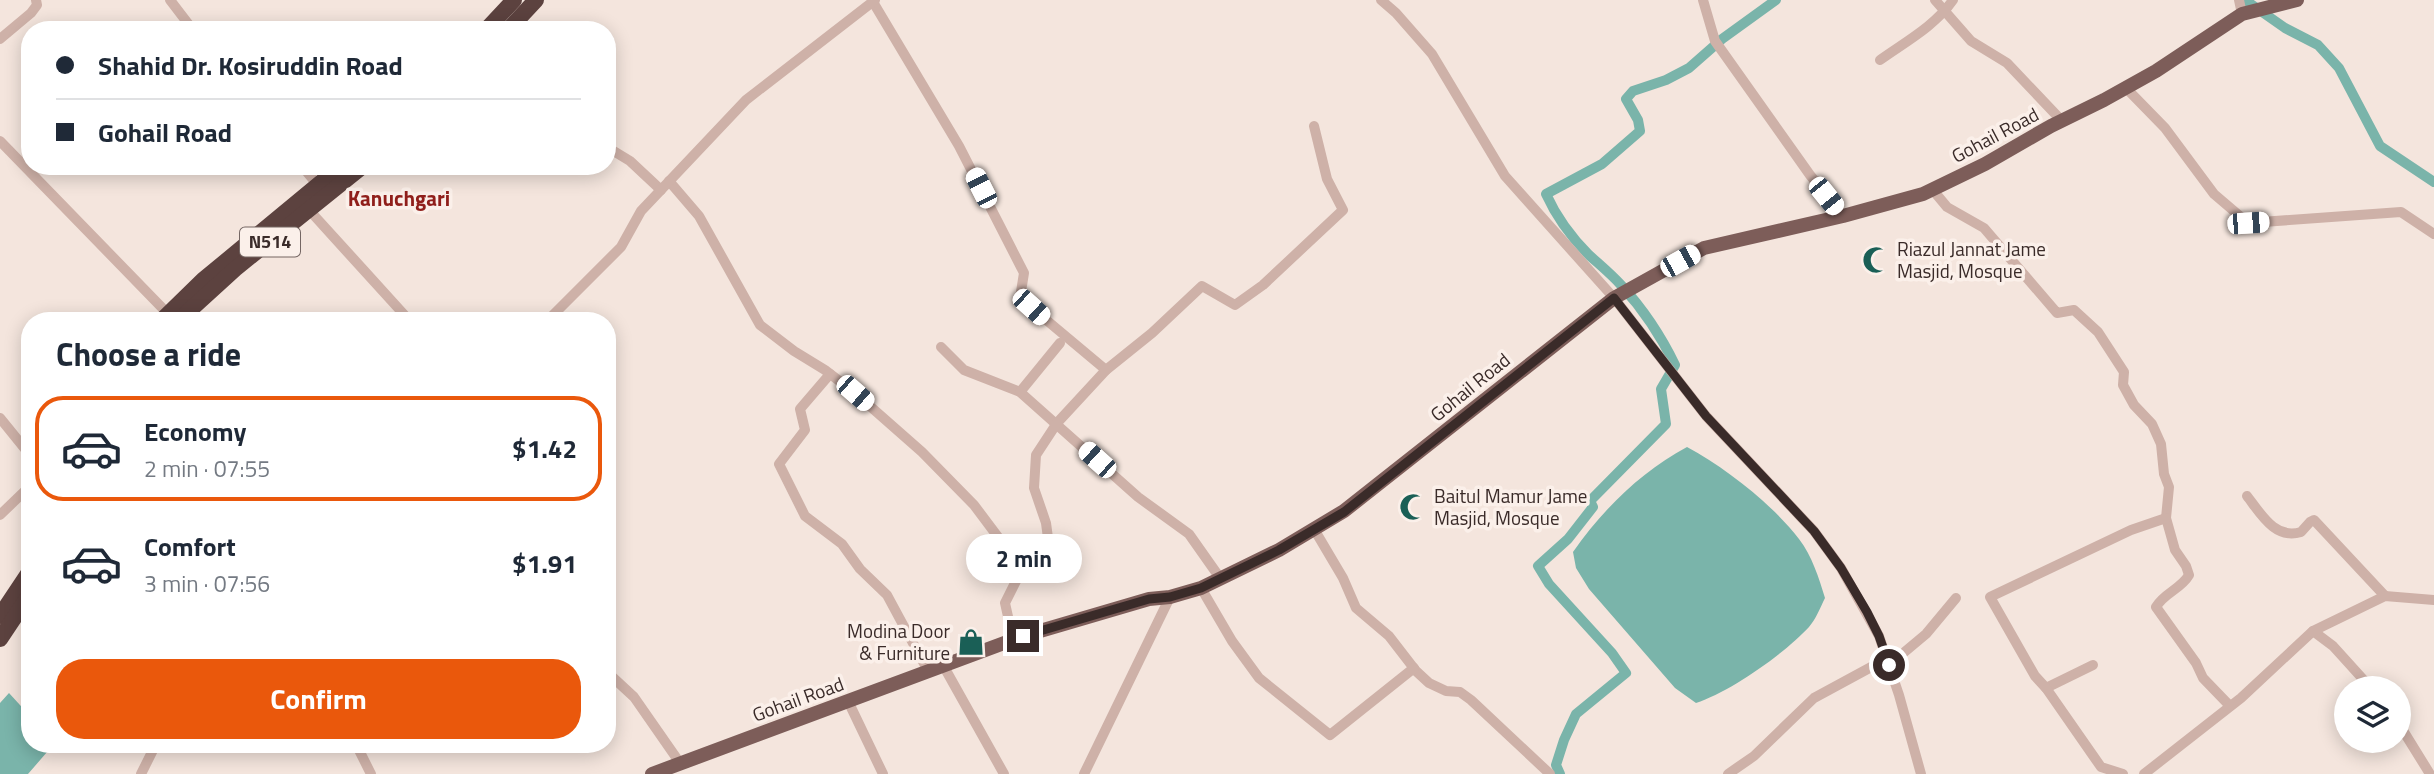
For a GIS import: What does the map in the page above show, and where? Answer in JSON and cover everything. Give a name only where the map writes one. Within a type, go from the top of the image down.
[{"type":"highway","points":[[494,21],[514,0]]},
{"type":"highway","points":[[516,21],[536,0]]},
{"type":"highway","name":"N514","points":[[180,312],[310,211],[334,175]]},
{"type":"highway","name":"N514","points":[[177,312],[203,280],[322,191],[348,175]]},
{"type":"highway","points":[[0,616],[21,584]]},
{"type":"highway","points":[[0,639],[21,608]]},
{"type":"main road","name":"Gohail Road","points":[[652,774],[1013,639],[1149,599],[1170,597],[1201,588],[1279,550],[1344,512],[1558,339],[1622,293],[1704,248],[1843,216],[1932,189],[1985,164],[2126,88],[2247,7],[2297,0]]},
{"type":"street","points":[[22,21],[37,5],[36,0]]},
{"type":"street","points":[[1381,0],[1432,54],[1505,176],[1622,293],[1666,366],[1692,399],[1814,531],[1841,568],[1879,636],[1921,774]]},
{"type":"street","points":[[1703,0],[1717,44],[1788,145],[1843,216]]},
{"type":"street","points":[[1935,0],[1971,41],[2007,63],[2062,121]]},
{"type":"street","points":[[1880,60],[1920,32],[1945,11],[1953,0]]},
{"type":"street","points":[[556,312],[621,247],[641,211],[746,100],[874,1],[959,146],[1024,272],[1020,298],[1107,370]]},
{"type":"street","points":[[174,2],[187,21]]},
{"type":"street","points":[[0,40],[21,22]]},
{"type":"street","points":[[2126,88],[2165,128],[2214,194],[2248,223],[2401,212],[2434,234]]},
{"type":"street","points":[[1013,639],[1005,603],[1022,569],[1048,538],[1046,523],[1034,488],[1037,455],[1056,423],[1107,370],[1202,286],[1235,305],[1263,285],[1343,211],[1327,179],[1314,126]]},
{"type":"street","points":[[0,141],[21,163]]},
{"type":"street","points":[[616,152],[665,186],[699,216],[760,325],[864,401],[950,478],[1022,569]]},
{"type":"street","points":[[33,175],[164,312]]},
{"type":"street","points":[[309,175],[322,191]]},
{"type":"street","points":[[1932,189],[1947,207],[1984,228],[2057,313],[2074,310],[2098,332],[2124,372],[2123,385],[2134,405],[2152,424],[2161,444],[2164,474],[2169,487],[2166,518],[2175,550],[2189,575],[2160,600],[2156,607],[2196,663],[2203,678],[2230,706]]},
{"type":"street","points":[[310,211],[402,312]]},
{"type":"street","points":[[1020,392],[1060,343]]},
{"type":"street","points":[[941,347],[964,370],[1020,392],[1138,497],[1189,534],[1220,578]]},
{"type":"street","points":[[830,374],[800,409],[805,429],[779,464],[805,516],[842,544],[860,569],[887,595],[928,671]]},
{"type":"street","points":[[0,418],[21,444]]},
{"type":"street","points":[[0,515],[21,495]]},
{"type":"street","points":[[2247,496],[2270,526],[2283,533],[2301,532],[2314,520],[2385,596]]},
{"type":"street","points":[[2123,774],[2101,767],[2035,676],[1990,597],[2131,530],[2166,518]]},
{"type":"street","points":[[1314,529],[1343,578],[1356,608],[1389,636],[1429,683],[1446,691],[1460,692],[1471,700],[1550,774]]},
{"type":"street","points":[[1201,588],[1232,641],[1259,678],[1330,735],[1414,668]]},
{"type":"street","points":[[2144,774],[2230,706],[2313,631],[2385,596],[2434,600]]},
{"type":"street","points":[[1084,774],[1170,597]]},
{"type":"street","points":[[1728,774],[1754,755],[1814,698],[1888,662],[1926,635],[1956,598]]},
{"type":"street","points":[[2313,631],[2339,652],[2360,676]]},
{"type":"street","points":[[943,665],[1004,774]]},
{"type":"street","points":[[2046,688],[2093,665]]},
{"type":"street","points":[[616,680],[634,697],[680,763]]},
{"type":"street","points":[[848,701],[883,774]]},
{"type":"street","points":[[2411,743],[2430,774]]},
{"type":"street","points":[[141,774],[152,753]]},
{"type":"street","points":[[360,753],[371,774]]},
{"type":"water","points":[[1687,447],[1748,488],[1788,526],[1808,553],[1825,598],[1811,624],[1786,649],[1740,681],[1696,703],[1675,688],[1589,589],[1576,568],[1573,552],[1624,492],[1654,467]]},
{"type":"water","points":[[9,693],[21,706],[21,753],[46,753],[28,774],[0,774],[0,703]]},
{"type":"waterway","points":[[1560,774],[1556,765],[1576,714],[1626,673],[1612,653],[1549,584],[1538,566],[1568,539],[1593,507],[1590,501],[1666,424],[1661,389],[1675,365],[1644,313],[1577,241],[1546,194],[1602,164],[1640,131],[1638,120],[1626,99],[1633,91],[1666,80],[1689,68],[1722,39],[1776,0]]},
{"type":"waterway","points":[[2245,0],[2285,28],[2318,45],[2339,68],[2380,146],[2434,182]]},
{"type":"place","name":"Riazul Jannat Jame Masjid, Mosque","points":[[1876,260]]},
{"type":"place","name":"Baitul Mamur Jame Masjid, Mosque","points":[[1413,507]]},
{"type":"place","name":"Modina Door & Furniture","points":[[971,642]]},
{"type":"district","name":"Kanuchgari","points":[[399,199]]},
{"type":"route","points":[[1023,636],[1149,599],[1170,597],[1201,588],[1279,550],[1344,512],[1558,339],[1614,298],[1706,416],[1814,531],[1841,568],[1867,612],[1889,665]]}]
